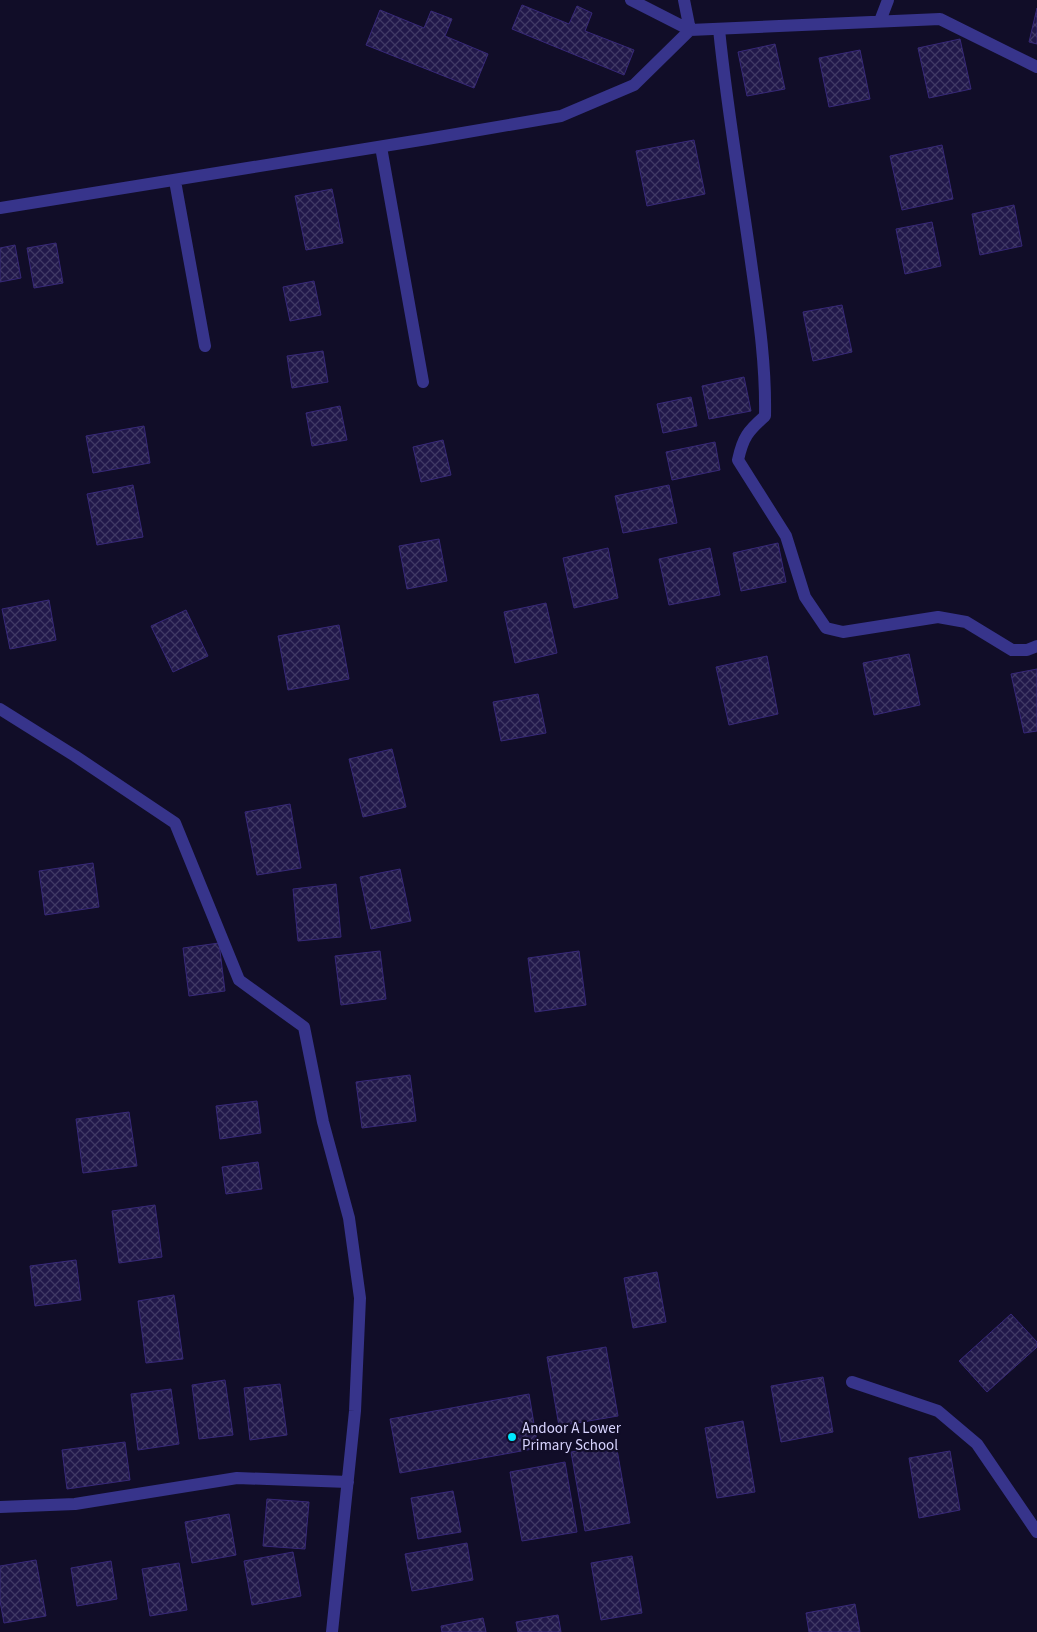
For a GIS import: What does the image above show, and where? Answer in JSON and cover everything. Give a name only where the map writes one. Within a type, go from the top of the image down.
[{"type":"street","points":[[631,0],[690,30],[940,19],[1037,68]]},
{"type":"street","points":[[684,0],[690,30]]},
{"type":"street","points":[[880,21],[888,0]]},
{"type":"street","points":[[719,29],[764,359],[765,416],[752,427],[742,442],[738,460],[786,536],[805,597],[826,628],[843,632],[938,617],[966,622],[1012,650],[1027,650],[1037,646]]},
{"type":"street","points":[[0,208],[175,181],[561,116],[634,86],[690,30]]},
{"type":"street","points":[[381,147],[423,382]]},
{"type":"street","points":[[175,181],[205,346]]},
{"type":"street","points":[[0,709],[54,742],[175,823],[239,980],[304,1027],[323,1122],[349,1218],[360,1298],[355,1411],[332,1632]]},
{"type":"street","points":[[852,1382],[938,1411],[977,1444],[1037,1532]]},
{"type":"street","points":[[0,1507],[75,1504],[237,1478],[348,1482]]},
{"type":"building","points":[[522,5],[569,24],[577,6],[592,13],[585,31],[634,50],[624,75],[512,29]]},
{"type":"building","points":[[1037,8],[1037,44],[1029,42]]},
{"type":"building","points":[[380,10],[424,28],[431,11],[452,19],[445,36],[488,54],[474,88],[366,45]]},
{"type":"building","points":[[960,39],[971,89],[929,98],[918,48]]},
{"type":"building","points":[[775,44],[785,89],[747,96],[738,52]]},
{"type":"building","points":[[860,50],[870,99],[829,107],[819,58]]},
{"type":"building","points":[[694,140],[705,194],[647,206],[636,151]]},
{"type":"building","points":[[942,145],[953,199],[902,210],[890,156]]},
{"type":"building","points":[[332,189],[343,243],[306,250],[295,196]]},
{"type":"building","points":[[1014,205],[1022,246],[980,255],[972,214]]},
{"type":"building","points":[[932,222],[941,266],[905,274],[896,229]]},
{"type":"building","points":[[56,243],[63,283],[34,288],[27,248]]},
{"type":"building","points":[[15,245],[21,278],[0,282],[0,248]]},
{"type":"building","points":[[314,281],[321,315],[290,321],[283,287]]},
{"type":"building","points":[[842,305],[852,352],[813,361],[803,312]]},
{"type":"building","points":[[323,351],[328,382],[292,388],[287,356]]},
{"type":"building","points":[[744,377],[751,411],[709,419],[702,386]]},
{"type":"building","points":[[691,397],[697,426],[663,433],[657,404]]},
{"type":"building","points":[[340,406],[347,440],[312,446],[306,413]]},
{"type":"building","points":[[144,426],[150,463],[93,473],[86,436]]},
{"type":"building","points":[[443,440],[451,475],[421,482],[413,447]]},
{"type":"building","points":[[715,442],[720,470],[672,480],[666,452]]},
{"type":"building","points":[[133,485],[143,537],[97,545],[87,494]]},
{"type":"building","points":[[669,485],[677,523],[623,533],[615,496]]},
{"type":"building","points":[[439,539],[447,581],[407,589],[399,546]]},
{"type":"building","points":[[778,543],[786,582],[741,591],[733,553]]},
{"type":"building","points":[[608,548],[618,598],[574,608],[563,558]]},
{"type":"building","points":[[710,548],[720,595],[669,605],[659,559]]},
{"type":"building","points":[[49,600],[56,640],[10,649],[2,609]]},
{"type":"building","points":[[546,603],[557,653],[515,663],[504,612]]},
{"type":"building","points":[[186,610],[208,656],[173,672],[151,626]]},
{"type":"building","points":[[339,625],[349,679],[288,690],[278,636]]},
{"type":"building","points":[[909,654],[920,705],[874,715],[863,663]]},
{"type":"building","points":[[767,656],[778,714],[729,725],[716,667]]},
{"type":"building","points":[[1037,669],[1037,731],[1024,733],[1011,674]]},
{"type":"building","points":[[538,694],[546,733],[501,741],[493,702]]},
{"type":"building","points":[[392,749],[406,807],[363,817],[349,759]]},
{"type":"building","points":[[290,804],[301,868],[257,875],[245,812]]},
{"type":"building","points":[[93,863],[99,907],[45,915],[39,871]]},
{"type":"building","points":[[400,869],[411,921],[371,929],[360,877]]},
{"type":"building","points":[[336,884],[341,937],[298,941],[293,889]]},
{"type":"building","points":[[219,943],[225,991],[189,996],[183,948]]},
{"type":"building","points":[[380,951],[386,999],[341,1005],[335,956]]},
{"type":"building","points":[[579,951],[586,1005],[535,1012],[528,958]]},
{"type":"building","points":[[410,1075],[416,1121],[362,1128],[356,1082]]},
{"type":"building","points":[[257,1101],[261,1133],[220,1139],[216,1106]]},
{"type":"building","points":[[129,1112],[137,1166],[83,1173],[76,1119]]},
{"type":"building","points":[[258,1162],[262,1189],[226,1194],[222,1167]]},
{"type":"building","points":[[155,1205],[162,1257],[119,1263],[112,1211]]},
{"type":"building","points":[[76,1260],[81,1300],[35,1306],[30,1266]]},
{"type":"building","points":[[657,1272],[666,1322],[633,1328],[624,1278]]},
{"type":"building","points":[[174,1295],[183,1359],[146,1363],[138,1301]]},
{"type":"building","points":[[1011,1314],[1037,1342],[1037,1347],[987,1392],[959,1361]]},
{"type":"building","points":[[606,1347],[618,1416],[559,1426],[547,1357]]},
{"type":"building","points":[[823,1377],[833,1432],[781,1442],[771,1386]]},
{"type":"building","points":[[225,1380],[233,1435],[199,1439],[192,1385]]},
{"type":"building","points":[[280,1384],[287,1435],[250,1440],[244,1388]]},
{"type":"building","points":[[171,1389],[179,1444],[138,1450],[131,1394]]},
{"type":"building","points":[[529,1394],[538,1448],[400,1473],[390,1419]]},
{"type":"building","points":[[743,1421],[755,1492],[717,1498],[705,1428]]},
{"type":"building","points":[[125,1442],[130,1480],[67,1489],[62,1450]]},
{"type":"building","points":[[616,1444],[630,1523],[585,1531],[571,1452]]},
{"type":"building","points":[[950,1451],[960,1510],[919,1518],[909,1458]]},
{"type":"building","points":[[565,1462],[577,1532],[522,1541],[510,1472]]},
{"type":"building","points":[[453,1491],[461,1532],[418,1539],[411,1498]]},
{"type":"building","points":[[267,1499],[309,1502],[305,1549],[263,1546]]},
{"type":"building","points":[[229,1514],[236,1555],[192,1563],[185,1522]]},
{"type":"building","points":[[467,1543],[473,1580],[412,1591],[405,1554]]},
{"type":"building","points":[[293,1552],[301,1596],[252,1605],[244,1561]]},
{"type":"building","points":[[632,1556],[642,1613],[601,1620],[591,1563]]},
{"type":"building","points":[[36,1560],[46,1616],[4,1623],[0,1601],[0,1566]]},
{"type":"building","points":[[111,1561],[117,1599],[77,1606],[71,1568]]},
{"type":"building","points":[[179,1563],[187,1610],[150,1616],[142,1569]]},
{"type":"building","points":[[855,1604],[860,1632],[809,1632],[806,1613]]},
{"type":"building","points":[[558,1615],[561,1632],[518,1632],[516,1622]]},
{"type":"building","points":[[483,1618],[486,1632],[442,1632],[441,1626]]},
{"type":"place","name":"Andoor A Lower Primary School","points":[[512,1437]]}]
